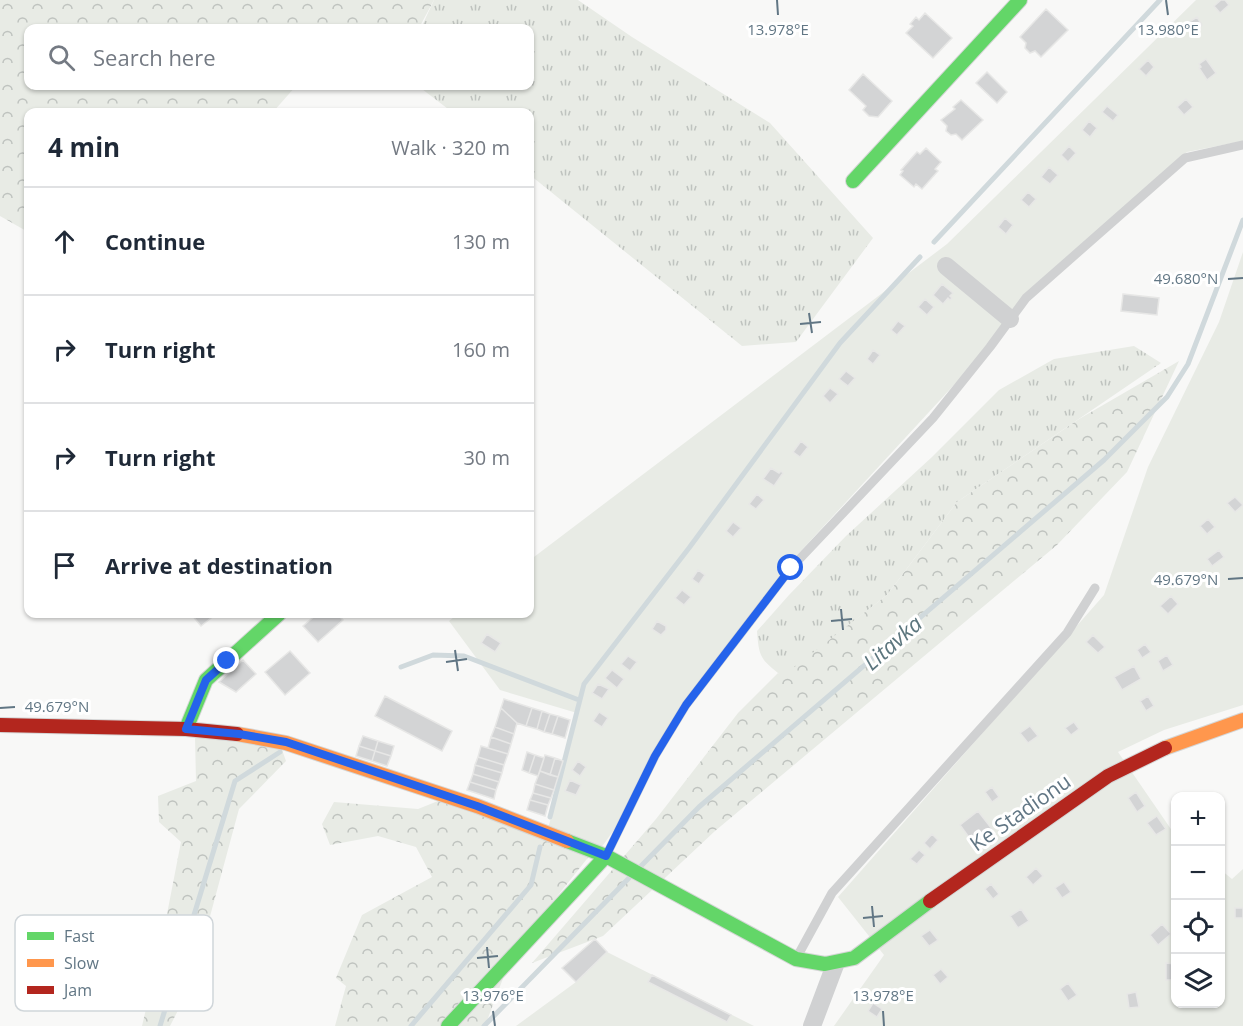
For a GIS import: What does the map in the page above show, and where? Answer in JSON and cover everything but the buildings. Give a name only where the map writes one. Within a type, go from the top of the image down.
[{"type":"street","points":[[853,181],[1020,0]]},
{"type":"street","points":[[946,266],[1010,319]]},
{"type":"street","points":[[186,729],[206,680],[275,618]]},
{"type":"street","name":"Ke Stadionu","points":[[835,965],[854,958],[972,870],[1108,777],[1157,751],[1243,720]]},
{"type":"street","points":[[0,724],[186,729],[239,734],[286,742],[477,806],[606,856],[796,959],[817,965],[835,965],[812,1026]]},
{"type":"street","points":[[448,1026],[606,856]]},
{"type":"lane","points":[[606,856],[655,756],[686,705],[791,568],[933,418],[1026,298],[1185,158],[1243,145]]},
{"type":"lane","points":[[796,959],[832,894],[1067,633],[1095,588]]},
{"type":"green space","points":[[0,0],[434,0],[421,24],[24,24],[24,90],[292,90],[277,108],[24,108],[24,230],[0,216]]},
{"type":"green space","points":[[434,0],[578,0],[632,37],[770,123],[873,238],[796,342],[742,346],[534,178],[534,108],[447,108],[423,90],[534,90],[534,24],[423,24]]},
{"type":"green space","points":[[1196,0],[1243,0],[1243,141],[1187,152],[1024,296],[988,348],[788,565],[676,714],[631,806],[601,848],[548,829],[577,713],[500,690],[449,621],[453,618],[534,618],[534,557],[947,244]]},
{"type":"green space","points":[[1243,252],[1243,705],[1164,730],[1118,752],[1171,829],[1171,1008],[1225,1008],[1225,873],[1232,879],[1243,869],[1243,1026],[834,1026],[884,955],[838,897],[1104,595],[1148,467],[1219,322]]},
{"type":"green space","points":[[1134,346],[1161,363],[957,502],[887,595],[783,677],[762,658],[757,631],[846,536],[932,457],[999,390],[1054,359]]},
{"type":"green space","points":[[1179,361],[1127,472],[1057,545],[715,831],[603,936],[532,963],[656,819],[738,713],[778,673],[783,676],[887,595],[957,502],[1079,419]]},
{"type":"green space","points":[[276,733],[286,761],[239,809],[210,915],[167,915],[181,842],[159,822],[158,796],[196,781],[195,737]]},
{"type":"green space","points":[[448,797],[594,850],[513,952],[485,1026],[335,1026],[346,986],[336,978],[362,915],[432,877],[416,847],[378,836],[330,845],[322,824],[334,802],[418,809]]},
{"type":"green space","points":[[595,939],[607,952],[754,1026],[516,1026],[576,982],[562,968]]},
{"type":"green space","points":[[146,1011],[178,1011],[170,1026],[142,1026]]},
{"type":"waterway","points":[[934,242],[1160,0]]},
{"type":"waterway","name":"Litavka","points":[[641,866],[699,807],[1104,460],[1167,397],[1188,364],[1243,220]]},
{"type":"waterway","points":[[550,817],[584,684],[689,548],[840,343],[920,257]]},
{"type":"waterway","points":[[401,667],[433,655],[464,656],[579,700]]},
{"type":"waterway","points":[[194,915],[235,781],[280,752]]},
{"type":"waterway","points":[[411,1026],[531,885],[540,847]]},
{"type":"waterway","name":"Litavka","points":[[484,1026],[630,877]]},
{"type":"waterway","points":[[160,1026],[165,1011]]},
{"type":"traffic: fast","points":[[853,181],[1020,0]]},
{"type":"traffic: fast","points":[[186,729],[206,680],[275,618]]},
{"type":"traffic: fast","points":[[567,841],[606,856],[796,959],[825,964],[854,958],[930,901]]},
{"type":"traffic: fast","points":[[448,1026],[606,856]]},
{"type":"traffic: slow","points":[[1165,748],[1243,720]]},
{"type":"traffic: slow","points":[[237,734],[286,743],[477,806],[567,841]]},
{"type":"traffic: jam","points":[[0,725],[186,729],[237,734]]},
{"type":"traffic: jam","points":[[930,901],[1108,776],[1165,748]]},
{"type":"route","points":[[227,661],[206,680],[186,729],[239,734],[286,742],[477,806],[606,856],[655,756],[686,705],[791,568]]}]
